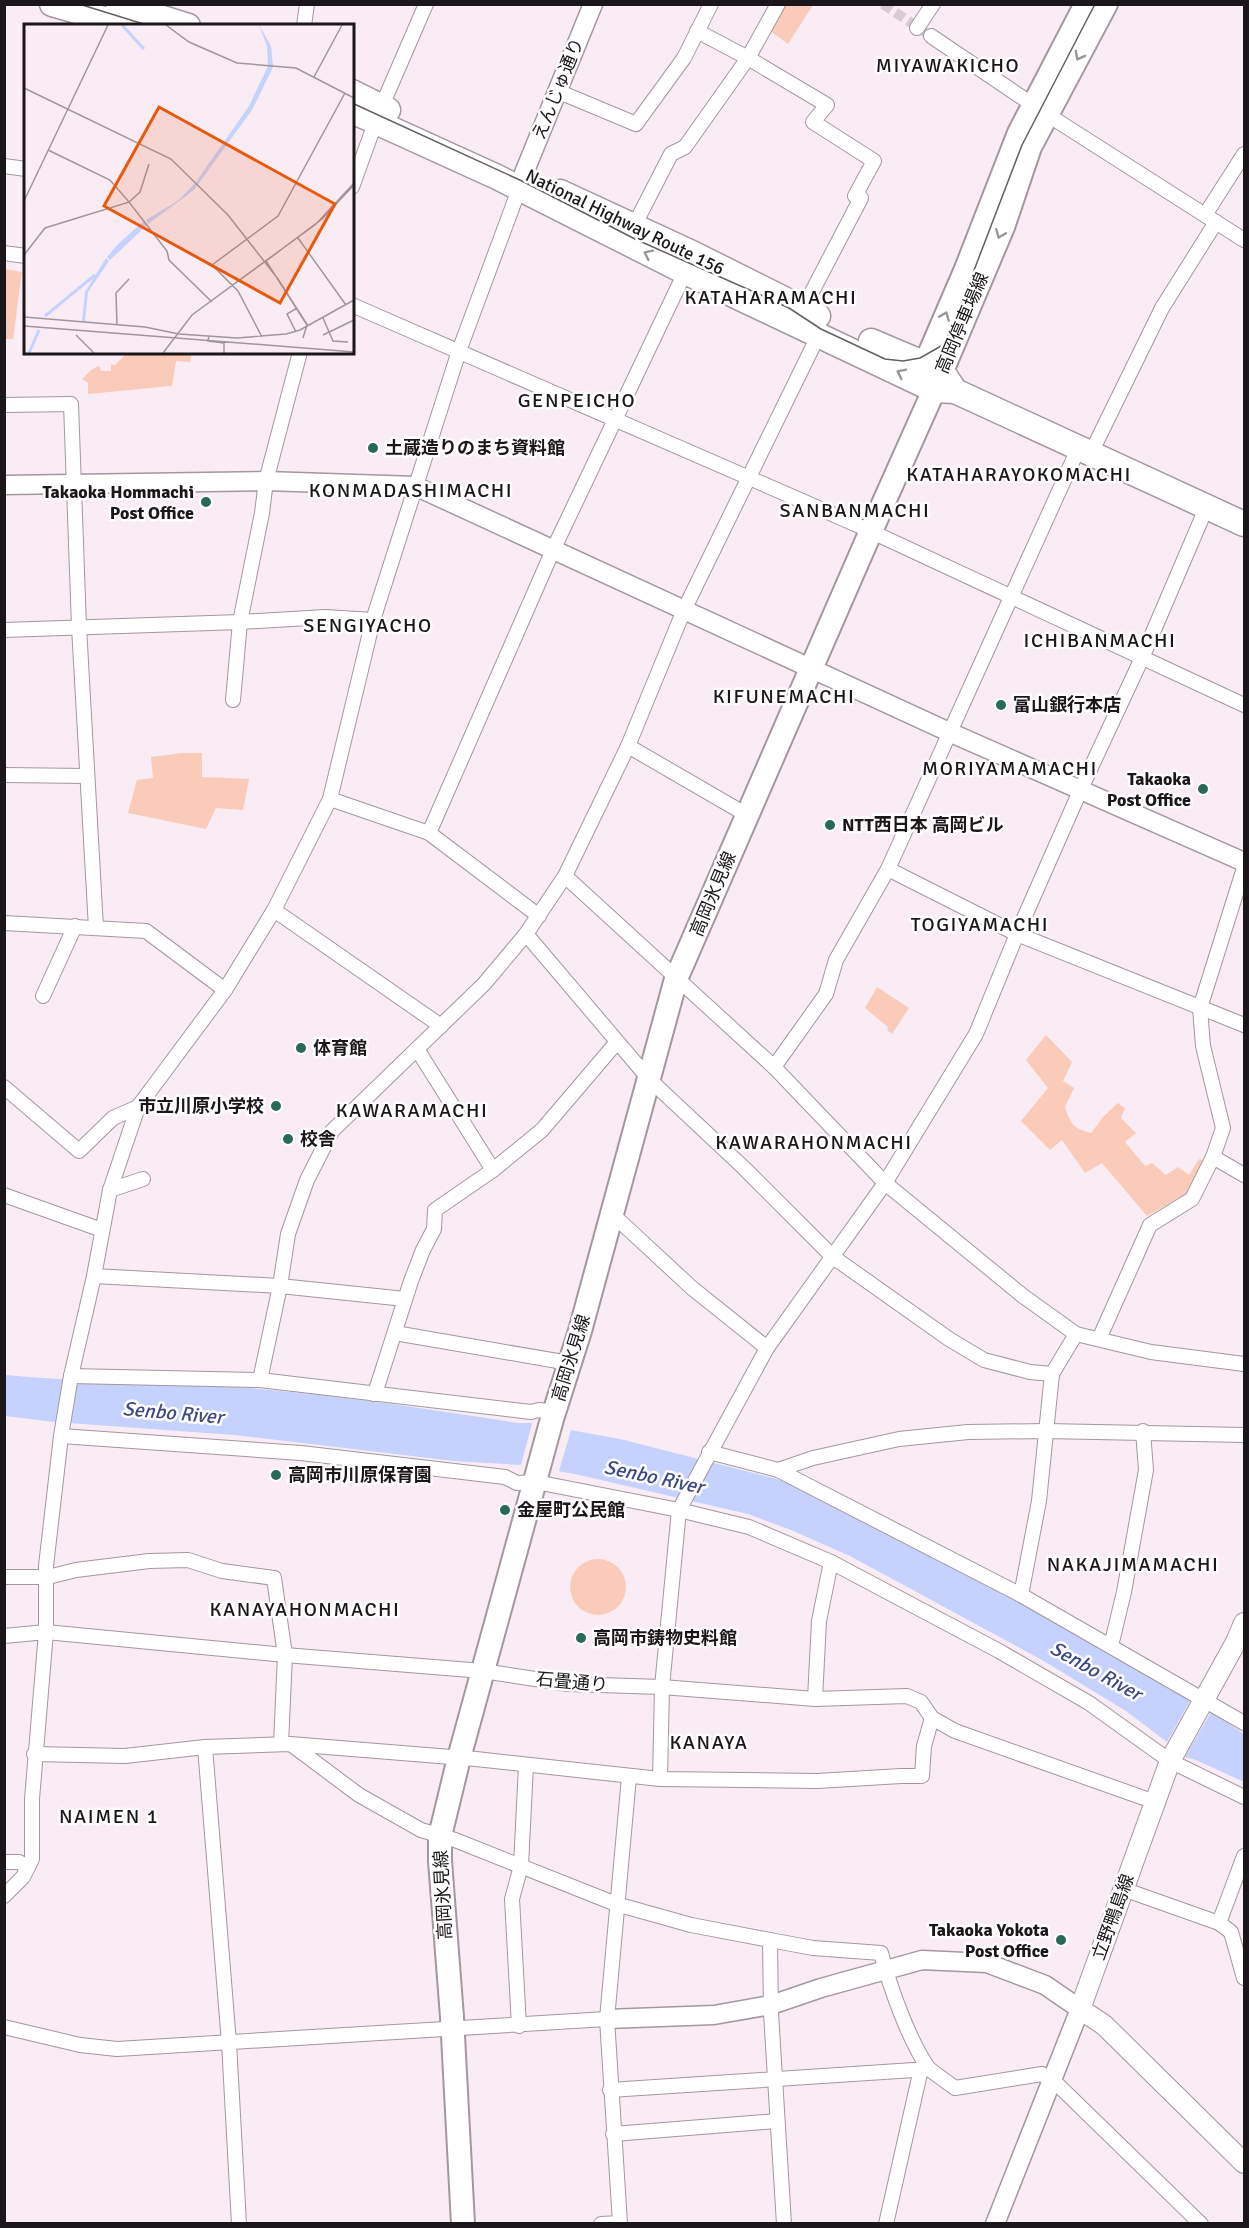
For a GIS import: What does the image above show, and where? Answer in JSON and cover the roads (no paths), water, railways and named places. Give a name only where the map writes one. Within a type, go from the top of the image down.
[{"type":"highway","points":[[51,4],[178,24]]},
{"type":"highway","name":"National Highway Route 156","points":[[354,94],[379,114],[822,327],[939,379],[1245,524]]},
{"type":"highway","name":"National Highway Route 156","points":[[354,111],[379,114]]},
{"type":"highway","name":"National Highway Route 156","points":[[522,181],[634,226],[689,263],[803,309],[822,327]]},
{"type":"main road","name":"高岡停車場線","points":[[1041,110],[1086,4]]},
{"type":"main road","name":"高岡停車場線","points":[[939,379],[966,269],[1019,133],[1041,110],[1106,4]]},
{"type":"main road","name":"高岡氷見線","points":[[463,2223],[440,1861],[440,1836],[459,1758],[676,979],[870,531],[939,379]]},
{"type":"main road","name":"立野鴨島線","points":[[1080,2009],[1172,1758],[1245,1623]]},
{"type":"main road","points":[[1080,2009],[1104,2025],[1245,2163]]},
{"type":"street","points":[[304,24],[307,4]]},
{"type":"street","points":[[354,182],[379,114],[426,4]]},
{"type":"street","name":"えんじゅ通り","points":[[522,181],[593,4]]},
{"type":"street","points":[[557,91],[636,124],[684,58],[711,4]]},
{"type":"street","points":[[634,226],[671,154],[685,147],[748,58],[778,4]]},
{"type":"street","points":[[917,28],[933,4]]},
{"type":"street","points":[[698,31],[827,105],[813,122],[874,161],[855,196],[861,198],[803,309]]},
{"type":"street","points":[[931,36],[1041,110],[1245,240]]},
{"type":"street","points":[[774,1067],[826,994],[836,960],[888,869],[1012,597],[1085,450],[1245,154]]},
{"type":"street","points":[[4,165],[24,169]]},
{"type":"street","points":[[4,1896],[23,1877],[32,1859],[34,1754],[46,1632],[48,1576],[46,1566],[71,1376],[94,1276],[110,1190],[138,1107],[225,990],[274,910],[330,799],[373,620],[459,351],[522,181]]},
{"type":"street","points":[[4,254],[24,256]]},
{"type":"street","points":[[429,833],[553,550],[689,263]]},
{"type":"street","points":[[354,305],[870,531],[1245,705]]},
{"type":"street","points":[[260,1380],[280,1286],[288,1234],[307,1180],[332,1131],[484,984],[526,934],[565,876],[628,746],[684,610],[822,327]]},
{"type":"street","points":[[233,700],[240,622],[262,513],[266,481],[299,354]]},
{"type":"street","points":[[4,405],[71,404],[79,627],[96,928]]},
{"type":"street","points":[[4,485],[266,481],[415,486],[949,732],[1245,862]]},
{"type":"street","points":[[660,1779],[662,1687],[680,1507],[767,1348],[885,1183],[976,1034],[1017,934],[1142,658],[1207,506]]},
{"type":"street","points":[[4,630],[324,617],[373,620]]},
{"type":"street","points":[[628,746],[747,815]]},
{"type":"street","points":[[4,775],[87,776]]},
{"type":"street","points":[[330,799],[429,833],[538,916]]},
{"type":"street","points":[[1099,1339],[1150,1225],[1192,1199],[1213,1157],[1223,1128],[1203,1046],[1200,1008],[1245,868]]},
{"type":"street","points":[[888,869],[1017,934],[1245,1025]]},
{"type":"street","points":[[565,876],[774,1067],[885,1183],[1023,1296],[1076,1334],[1151,1352],[1245,1364]]},
{"type":"street","points":[[274,910],[441,1026]]},
{"type":"street","points":[[4,923],[146,931],[225,990]]},
{"type":"street","points":[[42,996],[75,927]]},
{"type":"street","points":[[526,934],[649,1079],[744,1168],[833,1257],[949,1339],[984,1360],[1030,1372],[1052,1374]]},
{"type":"street","points":[[374,1394],[405,1299],[423,1250],[434,1228],[435,1210],[493,1170],[542,1130],[617,1042]]},
{"type":"street","points":[[417,1049],[493,1170]]},
{"type":"street","points":[[4,1087],[79,1151],[113,1118],[138,1107]]},
{"type":"street","points":[[1213,1157],[1245,1175]]},
{"type":"street","points":[[110,1190],[143,1179]]},
{"type":"street","points":[[4,1195],[102,1230]]},
{"type":"street","points":[[612,1214],[692,1288],[767,1348]]},
{"type":"street","points":[[94,1276],[280,1286],[405,1299]]},
{"type":"street","points":[[394,1333],[569,1363]]},
{"type":"street","points":[[1021,1595],[1039,1501],[1052,1374],[1076,1334]]},
{"type":"street","points":[[71,1376],[260,1380],[531,1412],[539,1410],[553,1416]]},
{"type":"street","points":[[778,1470],[813,1458],[899,1439],[968,1432],[1143,1431],[1245,1435]]},
{"type":"street","points":[[1111,1646],[1124,1592],[1146,1470],[1143,1431]]},
{"type":"street","points":[[62,1433],[301,1453],[505,1477],[517,1483],[538,1477],[680,1507],[749,1527],[831,1562],[999,1651],[1089,1703],[1172,1758],[1245,1797]]},
{"type":"street","points":[[708,1455],[778,1470],[1021,1595],[1111,1646],[1202,1703],[1245,1723]]},
{"type":"street","points":[[4,1577],[48,1576],[76,1570],[149,1561],[188,1560],[222,1571],[274,1578],[285,1655],[286,1744]]},
{"type":"street","points":[[815,1699],[819,1621],[831,1562]]},
{"type":"street","name":"石畳通り","points":[[4,1636],[46,1632],[483,1671],[568,1684],[662,1687],[815,1699],[907,1696],[921,1702],[932,1718],[955,1731],[1155,1802]]},
{"type":"street","points":[[34,1754],[125,1756],[205,1747],[286,1744],[459,1758],[629,1777],[818,1782],[922,1776],[924,1746],[932,1718]]},
{"type":"street","points":[[286,1744],[359,1795],[421,1830],[521,1866],[616,1904],[691,1925],[813,1948],[881,1953],[885,1970],[925,2069],[955,2088],[1042,2074],[1201,2223]]},
{"type":"street","points":[[205,1747],[229,2043],[239,2223]]},
{"type":"street","points":[[519,2026],[512,1899],[521,1866],[526,1765]]},
{"type":"street","points":[[601,2223],[620,2223],[607,2019],[629,1777]]},
{"type":"street","points":[[1219,1923],[1245,1856]]},
{"type":"street","points":[[4,1862],[19,1862],[28,1867]]},
{"type":"street","points":[[1123,1889],[1219,1923],[1231,1932],[1245,1978]]},
{"type":"street","points":[[770,1940],[774,2079],[784,2223]]},
{"type":"street","points":[[4,2027],[80,2045],[117,2049],[714,2014],[771,2005],[922,1960],[987,1963],[1045,1985],[1080,2009],[995,2223]]},
{"type":"street","points":[[610,2090],[925,2069]]},
{"type":"street","points":[[886,2223],[925,2069]]},
{"type":"street","points":[[613,2134],[777,2121]]},
{"type":"water","name":"Senbo River","points":[[5,1375],[297,1392],[444,1411],[517,1423],[531,1423],[620,1439],[781,1480],[861,1513],[1132,1664],[1190,1701],[1167,1742],[1126,1711],[1042,1660],[850,1556],[748,1514],[575,1474],[523,1465],[454,1461],[234,1435],[55,1422],[5,1416]]},
{"type":"water","points":[[1211,1712],[1244,1734],[1244,1782],[1185,1757]]},
{"type":"tunnel","points":[[883,4],[931,36]]},
{"type":"tram line","points":[[79,4],[144,24]]},
{"type":"tram line","points":[[354,104],[522,181],[635,239],[789,308],[821,329],[885,359],[903,361],[920,358],[941,346],[950,333],[1022,145],[1095,4]]},
{"type":"place","name":"土蔵造りのまち資料館","points":[[373,448]]},
{"type":"place","name":"Takaoka Hommachi Post Office","points":[[206,502]]},
{"type":"place","name":"富山銀行本店","points":[[1001,705]]},
{"type":"place","name":"Takaoka Post Office","points":[[1203,789]]},
{"type":"place","name":"NTT西日本 高岡ビル","points":[[830,825]]},
{"type":"place","name":"体育館","points":[[301,1048]]},
{"type":"place","name":"市立川原小学校","points":[[276,1106]]},
{"type":"place","name":"校舎","points":[[288,1139]]},
{"type":"place","name":"高岡市川原保育園","points":[[276,1475]]},
{"type":"place","name":"金屋町公民館","points":[[505,1510]]},
{"type":"place","name":"高岡市鋳物史料館","points":[[581,1638]]},
{"type":"place","name":"Takaoka Yokota Post Office","points":[[1061,1940]]},
{"type":"district","name":"MIYAWAKICHO","points":[[948,65]]},
{"type":"district","name":"KATAHARAMACHI","points":[[771,297]]},
{"type":"district","name":"GENPEICHO","points":[[577,400]]},
{"type":"district","name":"KATAHARAYOKOMACHI","points":[[1019,474]]},
{"type":"district","name":"KONMADASHIMACHI","points":[[411,490]]},
{"type":"district","name":"SANBANMACHI","points":[[855,510]]},
{"type":"district","name":"SENGIYACHO","points":[[368,625]]},
{"type":"district","name":"ICHIBANMACHI","points":[[1100,640]]},
{"type":"district","name":"KIFUNEMACHI","points":[[784,696]]},
{"type":"district","name":"MORIYAMAMACHI","points":[[1010,768]]},
{"type":"district","name":"TOGIYAMACHI","points":[[980,924]]},
{"type":"district","name":"KAWARAMACHI","points":[[412,1110]]},
{"type":"district","name":"KAWARAHONMACHI","points":[[814,1142]]},
{"type":"district","name":"NAKAJIMAMACHI","points":[[1133,1564]]},
{"type":"district","name":"KANAYAHONMACHI","points":[[305,1609]]},
{"type":"district","name":"KANAYA","points":[[709,1742]]},
{"type":"district","name":"NAIMEN 1","points":[[109,1816]]}]
